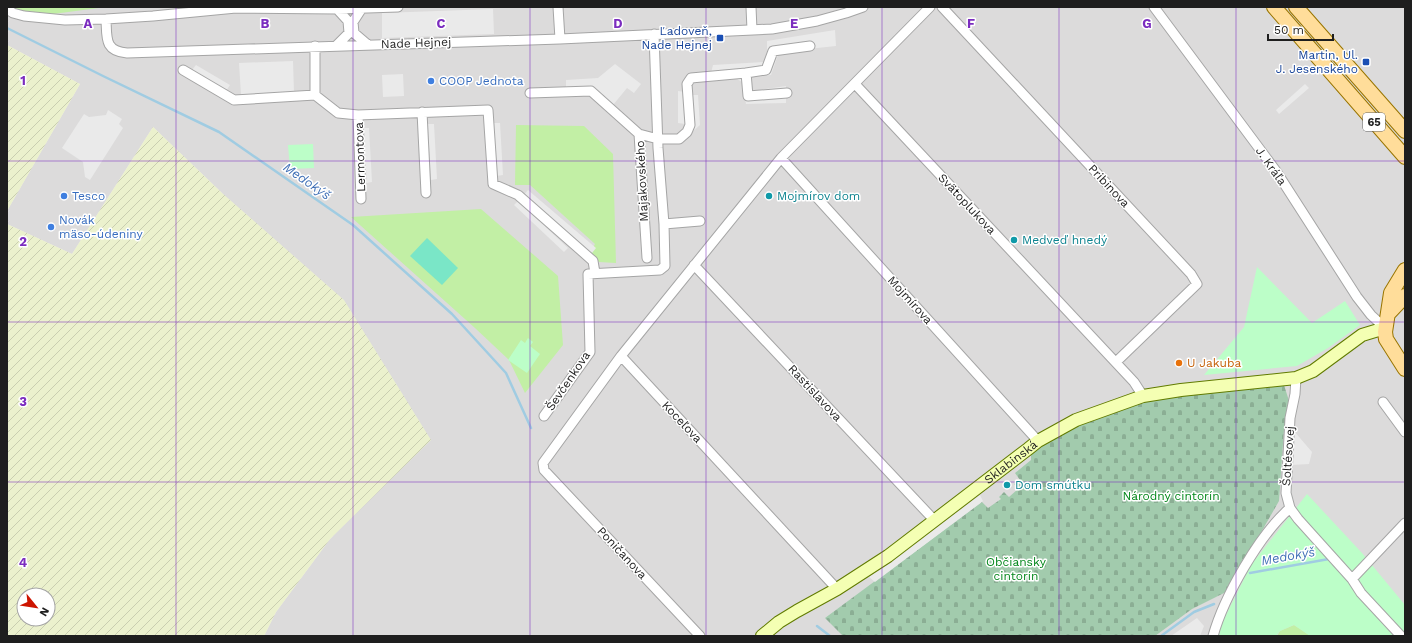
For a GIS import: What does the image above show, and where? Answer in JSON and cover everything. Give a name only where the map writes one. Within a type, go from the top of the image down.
[{"type":"main road","name":"65","points":[[1274,7],[1405,157]]},
{"type":"main road","name":"65","points":[[1296,7],[1405,131]]},
{"type":"main road","points":[[1405,270],[1391,293],[1386,321],[1386,339],[1405,369]]},
{"type":"main road","points":[[1386,321],[1405,296]]},
{"type":"street","points":[[7,9],[13,13],[24,16],[44,19],[106,19],[236,7],[337,9],[398,7]]},
{"type":"street","points":[[558,7],[560,39]]},
{"type":"street","points":[[752,7],[752,30]]},
{"type":"street","name":"Nade Hejnej","points":[[106,19],[109,46],[120,53],[560,39],[772,30],[817,21],[863,7]]},
{"type":"street","points":[[621,356],[781,158],[930,7]]},
{"type":"street","name":"Pribinova","points":[[942,7],[1191,274],[1197,284],[1116,362]]},
{"type":"street","name":"J. Kráľa","points":[[1154,7],[1276,172],[1357,297],[1371,315],[1386,321]]},
{"type":"street","points":[[362,8],[353,22],[354,33],[368,45]]},
{"type":"street","points":[[336,46],[348,33],[348,22],[337,9]]},
{"type":"street","points":[[591,273],[660,270],[665,266],[654,34]]},
{"type":"street","points":[[183,70],[234,100],[314,95],[314,46]]},
{"type":"street","points":[[639,134],[658,139],[679,139],[687,132],[690,125],[687,84],[691,78],[766,70],[773,51],[810,46]]},
{"type":"street","points":[[746,73],[748,96],[787,93]]},
{"type":"street","name":"Svätoplukova","points":[[855,84],[1116,362],[1134,382],[1142,396]]},
{"type":"street","name":"Majakovského","points":[[530,93],[591,90],[639,134],[647,258]]},
{"type":"street","name":"Lermontova","points":[[314,95],[338,113],[358,115],[488,110],[493,184]]},
{"type":"street","points":[[422,112],[426,193]]},
{"type":"street","name":"Lermontova","points":[[358,115],[361,198]]},
{"type":"street","name":"Mojmírova","points":[[781,158],[1038,441]]},
{"type":"street","name":"Ševčenkova","points":[[493,184],[518,195],[593,261],[591,273],[590,352],[544,416]]},
{"type":"street","points":[[664,224],[700,221]]},
{"type":"street","name":"Rastislavova","points":[[694,264],[935,521]]},
{"type":"street","name":"Sklabinská","points":[[762,636],[779,622],[837,589],[888,556],[1038,441],[1076,420],[1142,396],[1181,390],[1296,378],[1313,371],[1362,335],[1386,321]]},
{"type":"street","name":"Poničanova","points":[[621,356],[543,463],[544,470],[700,636]]},
{"type":"street","name":"Koceľova","points":[[621,356],[837,589]]},
{"type":"street","name":"Šoltésovej","points":[[1296,378],[1295,394],[1290,418],[1286,486],[1286,493],[1290,508],[1352,579],[1361,593],[1401,636]]},
{"type":"street","points":[[1383,402],[1405,432]]},
{"type":"street","points":[[1213,636],[1222,610],[1245,567],[1277,521],[1290,508]]},
{"type":"street","points":[[1352,579],[1405,523]]},
{"type":"shaded area","points":[[7,7],[1405,7],[1405,636],[264,636],[276,612],[333,536],[222,193],[153,127],[72,254],[7,224],[7,211],[80,84],[7,45]]},
{"type":"shaded area","points":[[493,9],[494,34],[382,38],[382,13]]},
{"type":"shaded area","points":[[835,30],[836,46],[779,52],[771,75],[752,77],[752,91],[786,86],[786,103],[746,104],[742,82],[737,79],[692,83],[691,95],[698,95],[700,125],[682,141],[677,135],[684,129],[685,124],[678,123],[678,91],[685,92],[687,75],[711,73],[713,65],[764,62],[767,51],[767,41]]},
{"type":"shaded area","points":[[293,61],[294,93],[241,95],[239,63]]},
{"type":"shaded area","points":[[615,64],[641,84],[634,93],[627,88],[613,105],[593,87],[566,87],[566,80],[598,78]]},
{"type":"shaded area","points":[[196,65],[230,85],[226,91],[192,70]]},
{"type":"shaded area","points":[[403,74],[404,96],[383,97],[382,75]]},
{"type":"shaded area","points":[[1305,84],[1309,88],[1279,114],[1276,110]]},
{"type":"shaded area","points":[[108,110],[122,119],[119,124],[123,128],[90,180],[85,177],[83,162],[62,148],[84,114],[89,117],[106,115]]},
{"type":"shaded area","points":[[493,123],[500,123],[503,175],[496,176]]},
{"type":"shaded area","points":[[428,124],[434,124],[437,179],[431,180]]},
{"type":"shaded area","points":[[363,128],[369,128],[372,182],[367,183]]},
{"type":"shaded area","points":[[528,190],[596,248],[592,253],[524,195]]},
{"type":"shaded area","points":[[518,201],[568,248],[564,252],[514,205]]},
{"type":"shaded area","points":[[1294,431],[1312,452],[1309,464],[1291,465]]},
{"type":"shaded area","points":[[980,495],[983,501],[875,582],[869,577]]},
{"type":"shaded area","points":[[1197,618],[1204,626],[1200,636],[1171,636]]},
{"type":"green space","points":[[13,7],[106,7],[53,14],[16,10]]},
{"type":"green space","points":[[7,45],[80,84],[7,211]]},
{"type":"green space","points":[[516,125],[584,126],[613,154],[616,263],[599,262],[590,253],[595,244],[530,185],[515,185]]},
{"type":"green space","points":[[153,127],[222,193],[344,300],[431,440],[330,539],[276,612],[264,636],[7,636],[7,224],[72,254]]},
{"type":"green space","points":[[313,144],[314,168],[290,169],[288,145]]},
{"type":"green space","points":[[481,209],[558,276],[563,345],[525,393],[509,360],[351,217]]},
{"type":"green space","points":[[427,238],[458,268],[442,285],[410,256]]},
{"type":"green space","points":[[1257,267],[1312,323],[1345,301],[1360,325],[1328,348],[1297,366],[1204,375],[1244,327]]},
{"type":"green space","points":[[528,338],[533,342],[530,346],[540,354],[527,373],[508,360],[521,340],[525,343]]},
{"type":"green space","points":[[1284,385],[1290,404],[1284,429],[1279,501],[1226,592],[1192,609],[1155,636],[843,636],[825,618],[982,502],[988,508],[1001,499],[999,497],[1004,492],[1009,497],[1018,489],[1014,484],[1020,480],[1015,473],[1031,460],[1031,454],[1042,445],[1075,425],[1142,401]]},
{"type":"green space","points":[[1307,494],[1362,553],[1405,605],[1405,636],[1310,636],[1294,625],[1280,631],[1276,636],[1219,636],[1221,625],[1251,565]]},
{"type":"green space","points":[[1294,625],[1311,636],[1277,636],[1280,631]]},
{"type":"waterway","name":"Medokýš","points":[[7,28],[219,132],[353,225],[452,314],[506,373],[531,428]]},
{"type":"waterway","name":"Medokýš","points":[[1250,573],[1329,559]]},
{"type":"waterway","name":"Medokýš","points":[[1161,636],[1194,612],[1214,604]]},
{"type":"waterway","name":"Medokýš","points":[[817,626],[830,636]]},
{"type":"place","name":"Ľadoveň, Nade Hejnej","points":[[720,38]]},
{"type":"place","name":"Martin, Ul. J. Jesenského","points":[[1366,62]]},
{"type":"place","name":"COOP Jednota","points":[[431,81]]},
{"type":"place","name":"Tesco","points":[[64,196]]},
{"type":"place","name":"Mojmírov dom","points":[[769,196]]},
{"type":"place","name":"Novák mäso-údeniny","points":[[51,227]]},
{"type":"place","name":"Medveď hnedý","points":[[1014,240]]},
{"type":"place","name":"U Jakuba","points":[[1179,363]]},
{"type":"place","name":"Dom smútku","points":[[1007,485]]},
{"type":"park label","name":"Národný cintorín","points":[[1171,496]]},
{"type":"park label","name":"Občiansky cintorín","points":[[1016,569]]}]
